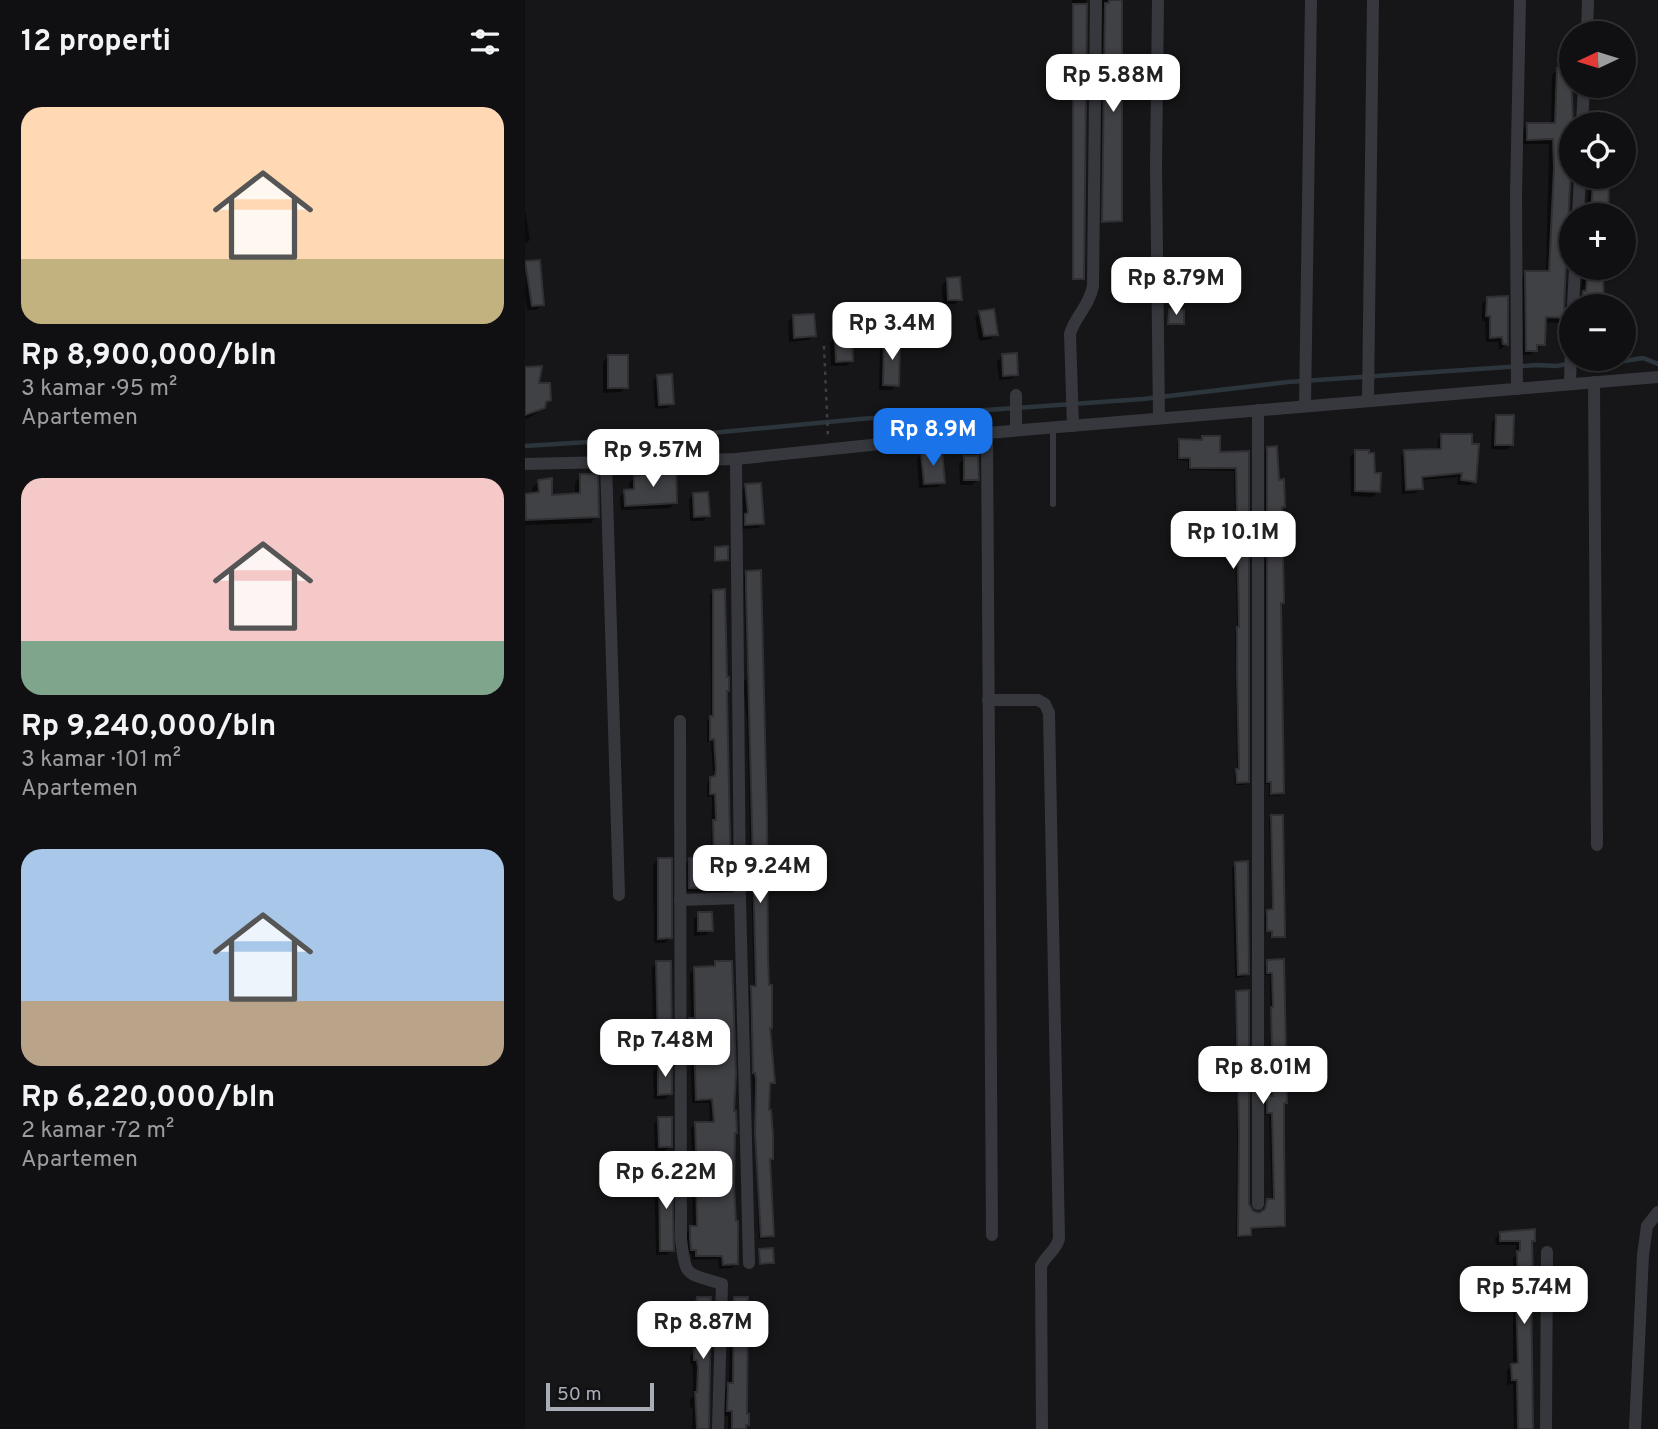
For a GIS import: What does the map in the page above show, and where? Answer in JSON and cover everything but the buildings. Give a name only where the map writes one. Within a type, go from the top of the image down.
[{"type":"street","points":[[1073,420],[1070,334],[1089,302],[1093,286],[1096,0]]},
{"type":"street","points":[[1158,0],[1156,166],[1159,413]]},
{"type":"street","points":[[1305,406],[1311,0]]},
{"type":"street","points":[[1369,401],[1373,0]]},
{"type":"street","points":[[1516,384],[1520,0]]},
{"type":"street","points":[[1587,21],[1588,0]]},
{"type":"street","points":[[1571,371],[1571,381]]},
{"type":"street","points":[[525,464],[736,459],[987,433],[1016,424],[1053,427],[1073,420],[1159,413],[1258,410],[1369,401],[1516,384],[1658,377]]},
{"type":"street","points":[[1594,382],[1597,845]]},
{"type":"street","points":[[1016,397],[1016,424]]},
{"type":"street","points":[[1258,410],[1258,1204]]},
{"type":"street","points":[[987,433],[992,1235]]},
{"type":"street","points":[[736,459],[740,898],[749,1263]]},
{"type":"street","points":[[606,462],[619,895]]},
{"type":"street","points":[[988,700],[1038,700],[1045,704],[1049,713],[1059,1240],[1056,1250],[1045,1258],[1041,1266],[1042,1429]]},
{"type":"street","points":[[680,722],[681,1239],[685,1268],[690,1274],[722,1283],[718,1429]]},
{"type":"street","points":[[680,900],[740,898]]},
{"type":"street","points":[[1635,1429],[1643,1255],[1647,1226],[1658,1212]]},
{"type":"street","points":[[1546,1429],[1547,1252]]},
{"type":"lane","points":[[1053,427],[1053,504]]},
{"type":"path","points":[[824,346],[829,440]]},
{"type":"waterway","points":[[525,446],[1143,399],[1288,382],[1537,365],[1556,366],[1591,360],[1612,363],[1643,358],[1658,364]]}]
